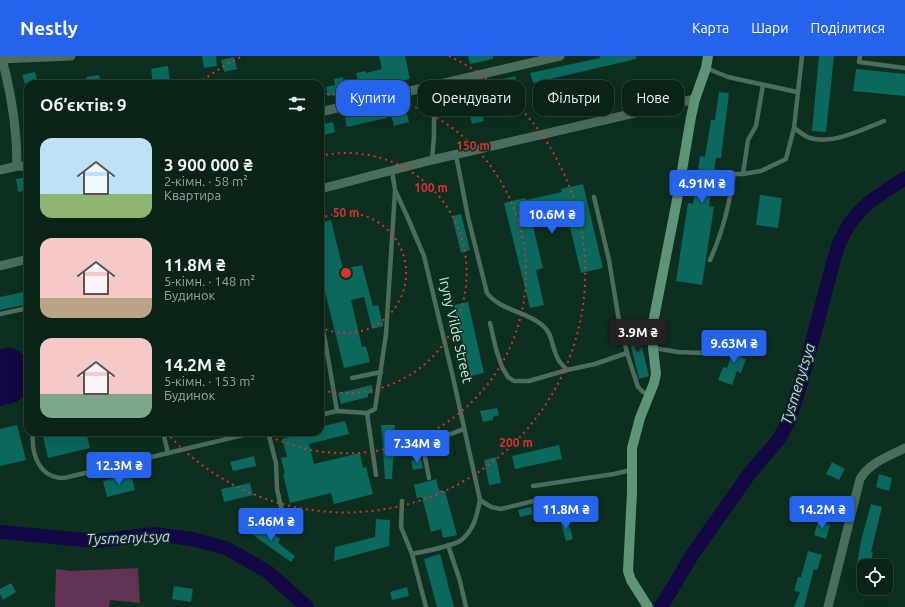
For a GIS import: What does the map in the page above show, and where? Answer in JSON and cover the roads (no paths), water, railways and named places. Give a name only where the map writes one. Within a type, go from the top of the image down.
[{"type":"street","points":[[17,166],[17,139],[14,110],[10,88],[1,59],[71,56]]},
{"type":"street","points":[[458,80],[560,56]]},
{"type":"street","points":[[648,607],[630,580],[628,571],[632,448],[635,432],[656,374],[653,323],[695,99],[706,68],[708,56]]},
{"type":"street","points":[[324,111],[418,89]]},
{"type":"street","points":[[324,188],[432,160],[695,99]]},
{"type":"street","points":[[0,170],[17,166],[24,167]]},
{"type":"street","points":[[0,266],[24,260]]},
{"type":"street","points":[[828,607],[860,479],[868,468],[905,448]]},
{"type":"lane","points":[[710,260],[718,244],[729,207],[734,174],[761,171],[786,159],[794,128],[802,56]]},
{"type":"lane","points":[[860,56],[859,62],[905,68]]},
{"type":"lane","points":[[706,68],[728,77],[797,92]]},
{"type":"lane","points":[[743,174],[748,140],[756,126],[763,85]]},
{"type":"lane","points":[[432,160],[434,116]]},
{"type":"lane","points":[[794,128],[810,138],[827,139],[845,136],[884,121]]},
{"type":"lane","points":[[456,155],[468,217],[487,293],[499,304],[527,315],[546,328],[552,339],[556,356],[567,370]]},
{"type":"lane","name":"Iryny Vilde Street","points":[[392,171],[395,190],[424,256],[480,500]]},
{"type":"lane","points":[[324,414],[336,411],[367,413],[375,409],[386,334],[395,190]]},
{"type":"lane","points":[[594,197],[609,260],[618,315],[627,353],[638,387],[643,392],[650,394]]},
{"type":"lane","points":[[0,314],[24,309]]},
{"type":"lane","points":[[490,323],[502,367],[508,377],[514,381],[529,381],[595,364],[627,353]]},
{"type":"lane","points":[[324,336],[336,411]]},
{"type":"lane","points":[[654,348],[678,352],[728,354]]},
{"type":"lane","points":[[352,378],[381,372]]},
{"type":"lane","points":[[367,413],[376,475]]},
{"type":"lane","points":[[429,478],[424,452],[435,442],[464,429]]},
{"type":"lane","points":[[33,436],[32,444],[34,455],[43,470],[48,475],[56,478],[64,478],[239,436]]},
{"type":"lane","points":[[164,436],[168,453]]},
{"type":"lane","points":[[269,436],[276,463],[277,489],[285,524]]},
{"type":"lane","points":[[534,486],[631,470]]},
{"type":"lane","points":[[412,554],[459,541],[472,527],[477,517],[480,500],[491,507],[501,509],[546,498]]},
{"type":"lane","points":[[402,501],[401,527],[412,554],[426,607]]},
{"type":"lane","points":[[448,545],[460,580],[466,607]]},
{"type":"waterway","name":"Tysmenytsya","points":[[661,607],[694,552],[750,473],[779,439],[789,420],[802,380],[839,243],[849,224],[872,200],[905,178]]},
{"type":"waterway","name":"Tysmenytsya","points":[[0,532],[96,541],[155,534],[192,539],[226,548],[268,572],[307,607]]}]
